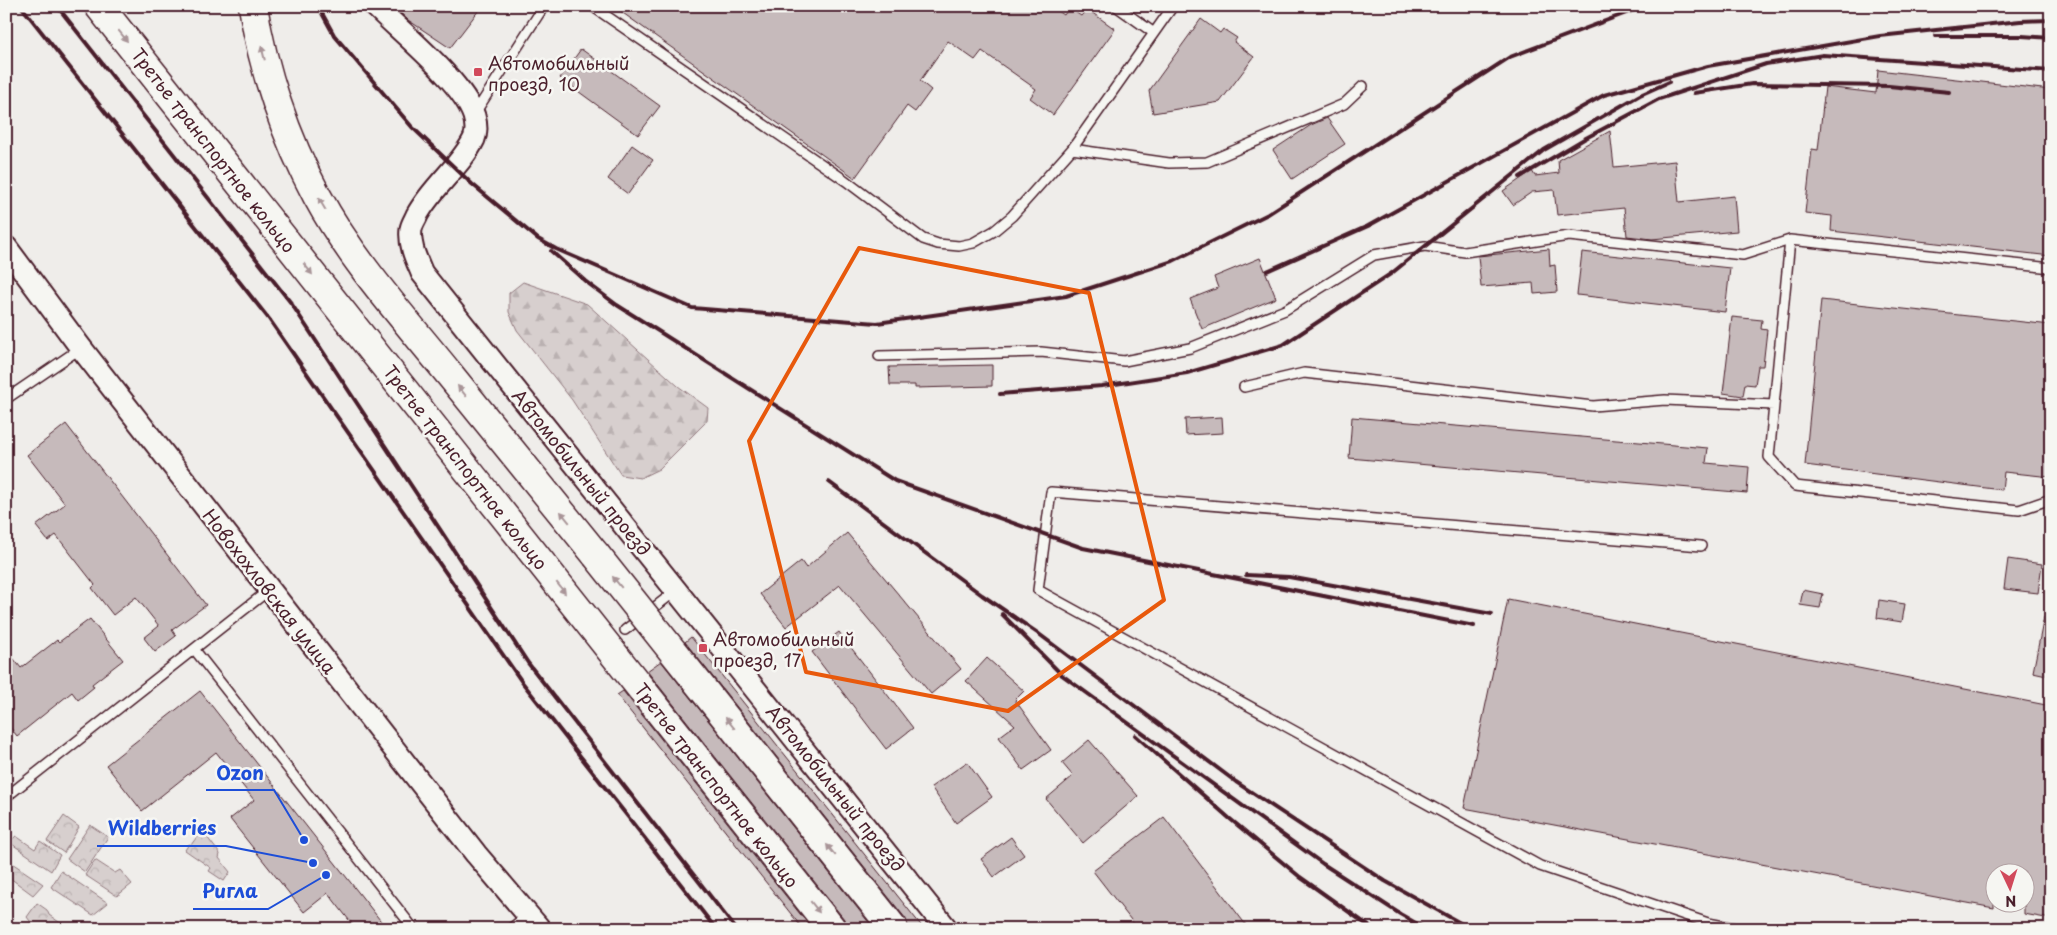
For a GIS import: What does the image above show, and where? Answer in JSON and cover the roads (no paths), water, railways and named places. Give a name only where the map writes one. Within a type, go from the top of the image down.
[{"type":"main road","name":"Третье транспортное кольцо","points":[[99,6],[832,929]]},
{"type":"main road","points":[[253,6],[275,98],[317,196],[348,246],[389,300],[894,929]]},
{"type":"street","name":"Автомобильный проезд","points":[[375,6],[455,84],[473,115],[476,126],[475,138],[461,158],[429,194],[411,227],[414,256],[422,273],[947,929]]},
{"type":"street","name":"Новохохловская улица","points":[[6,248],[81,348],[476,854],[534,922]]},
{"type":"lane","points":[[473,115],[544,6]]},
{"type":"lane","points":[[592,6],[846,181],[923,238],[938,244],[959,246],[973,243],[994,231],[1012,216],[1072,149],[1173,6]]},
{"type":"lane","points":[[1116,6],[1154,33]]},
{"type":"lane","points":[[1072,149],[1169,163],[1206,162],[1344,104],[1363,86]]},
{"type":"lane","points":[[879,356],[1041,352],[1124,361],[1190,348],[1286,310],[1374,255],[1426,246],[1464,252],[1569,236],[1743,256],[1790,240],[2051,268]]},
{"type":"lane","points":[[1790,240],[1769,457],[1795,486],[2019,510],[2051,499]]},
{"type":"lane","points":[[6,399],[81,348]]},
{"type":"lane","points":[[1244,387],[1304,373],[1593,406],[1665,400],[1774,405]]},
{"type":"lane","points":[[1701,546],[1051,492],[1038,590],[1540,866],[1708,923],[1740,929]]},
{"type":"lane","points":[[6,797],[270,590]]},
{"type":"lane","points":[[625,630],[677,590]]},
{"type":"lane","points":[[194,650],[414,929]]},
{"type":"lane","points":[[510,929],[534,922]]},
{"type":"railway","points":[[21,6],[269,319],[522,682],[716,929]]},
{"type":"railway","points":[[57,6],[291,303],[528,663],[736,929]]},
{"type":"railway","points":[[318,6],[334,35],[412,127],[472,184],[538,239],[556,249],[692,308],[877,323],[1066,296],[1173,261],[1268,214],[1510,57],[1645,6]]},
{"type":"railway","points":[[1267,271],[1368,226],[1604,95],[1708,66],[1880,36],[2020,21],[2051,20]]},
{"type":"railway","points":[[1935,36],[2051,38]]},
{"type":"railway","points":[[1520,177],[1584,139],[1659,99],[1766,64],[1823,55],[2051,71]]},
{"type":"railway","points":[[1000,394],[1102,386],[1187,373],[1283,345],[1392,273],[1544,150],[1640,95],[1669,82]]},
{"type":"railway","points":[[1694,93],[1752,84],[1889,86],[1949,92]]},
{"type":"railway","points":[[551,251],[585,281],[617,305],[895,481],[1083,548],[1474,626]]},
{"type":"railway","points":[[829,482],[982,595],[1039,634],[1236,782],[1385,881],[1471,929]]},
{"type":"railway","points":[[1246,575],[1289,577],[1492,614]]},
{"type":"railway","points":[[1002,614],[1062,675],[1323,864],[1426,929]]},
{"type":"railway","points":[[1135,735],[1229,818],[1300,877],[1373,929]]},
{"type":"place","name":"Автомобильный проезд, 10","points":[[478,72]]},
{"type":"place","name":"Автомобильный проезд, 17","points":[[703,648]]},
{"type":"place","name":"Ozon","points":[[304,840]]},
{"type":"place","name":"Wildberries","points":[[313,863]]},
{"type":"place","name":"Ригла","points":[[326,875]]}]
